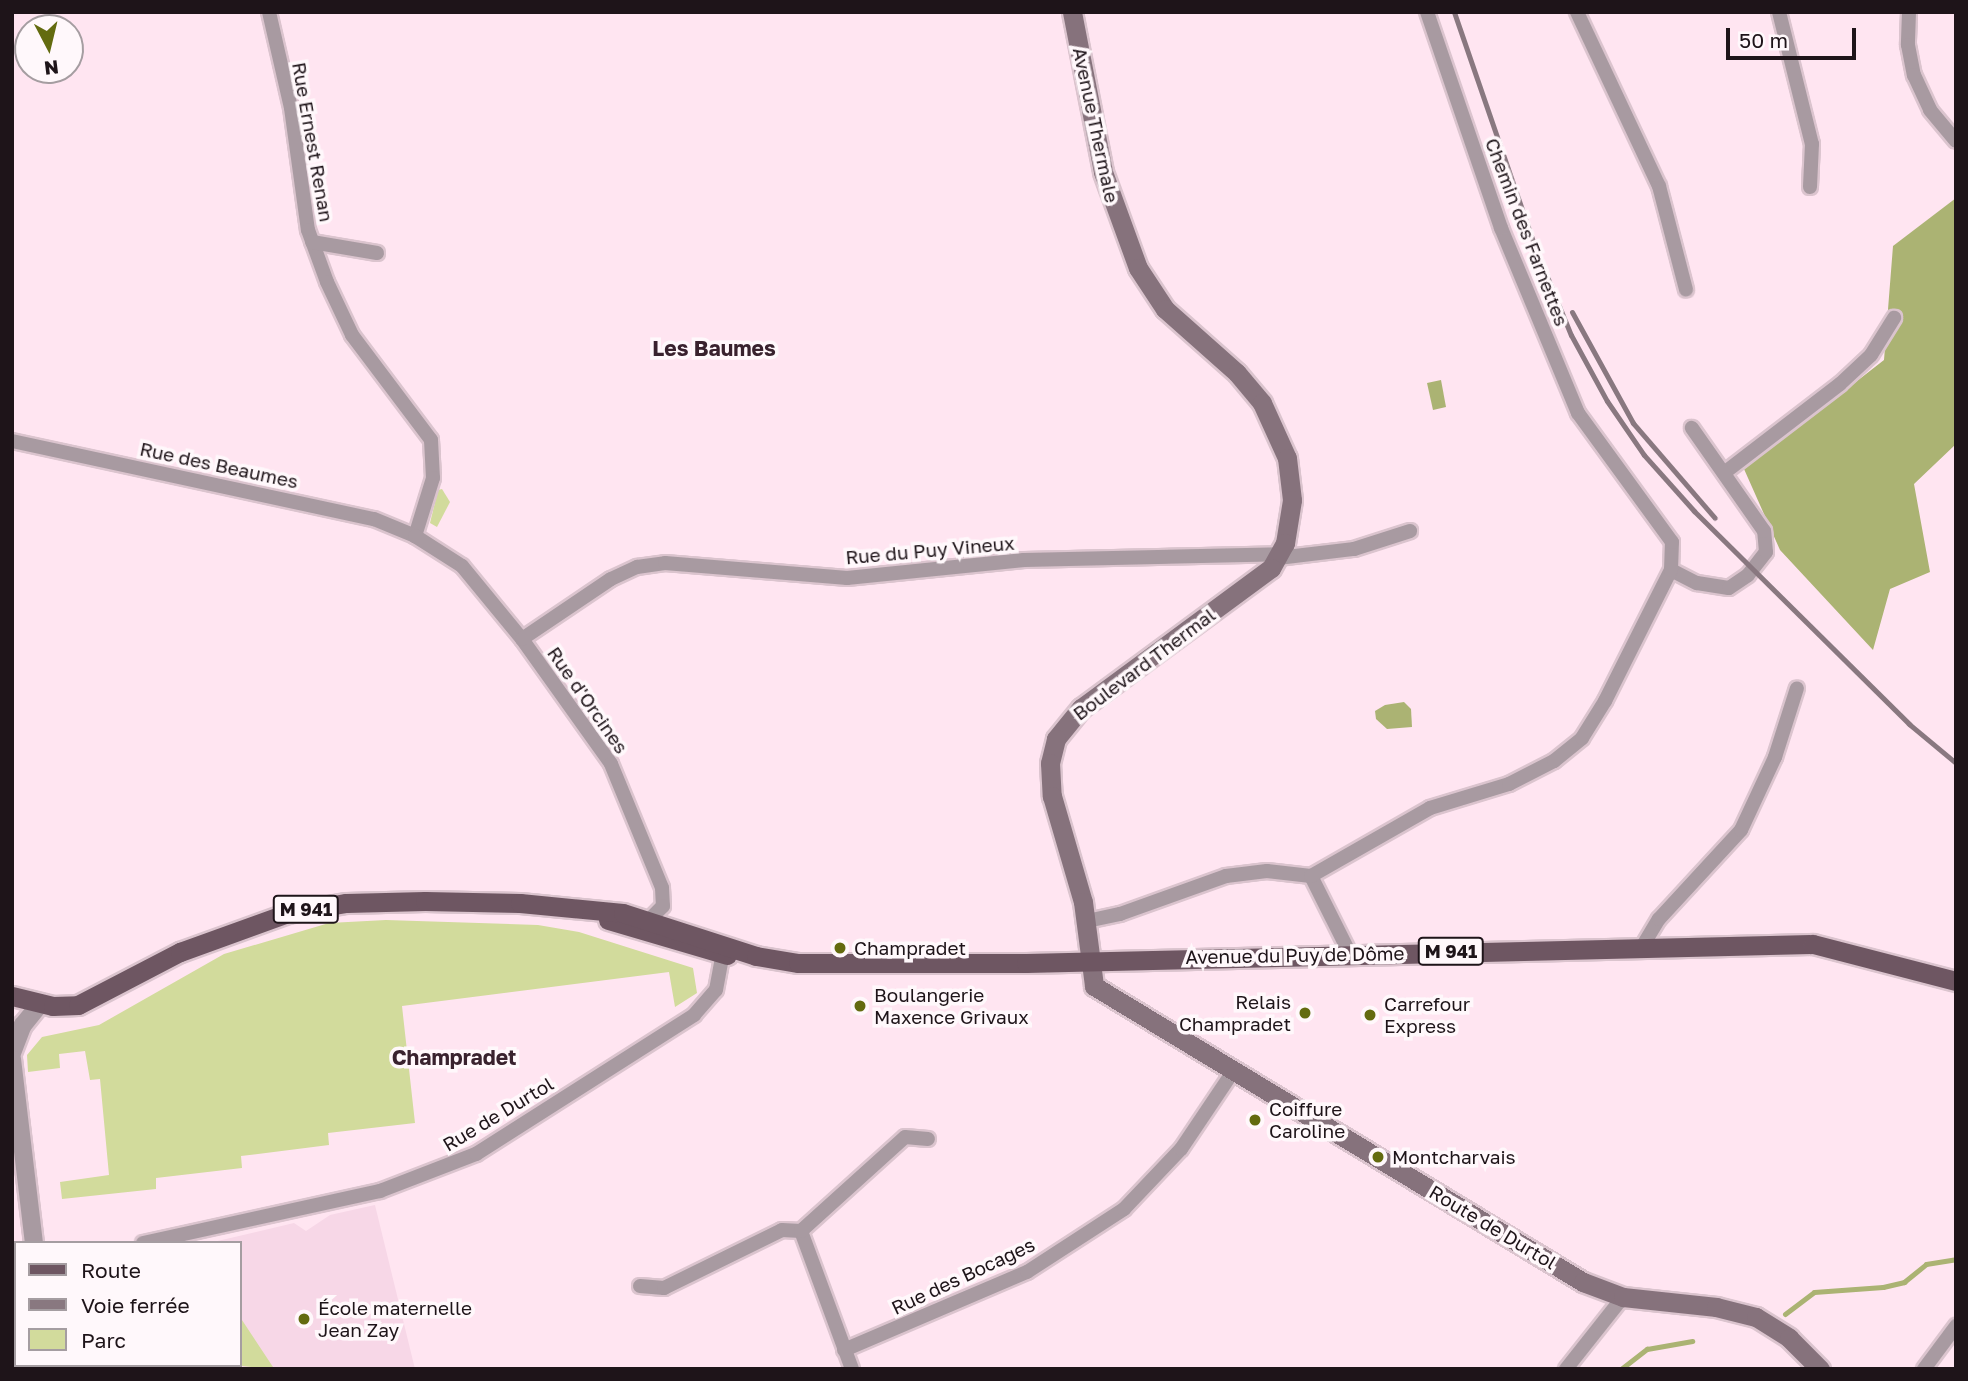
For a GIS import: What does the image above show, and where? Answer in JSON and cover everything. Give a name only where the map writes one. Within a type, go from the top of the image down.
[{"type":"main road","name":"Avenue Thermale","points":[[1072,12],[1103,172],[1138,268],[1165,309],[1251,388],[1283,447],[1292,500],[1279,556]]},
{"type":"main road","name":"Boulevard Thermal","points":[[1089,960],[1087,921],[1052,796],[1050,763],[1056,739],[1081,708],[1249,587],[1279,556]]},
{"type":"main road","name":"Avenue du Puy de Dôme","points":[[12,996],[39,1005],[78,1005],[96,999],[219,936],[318,906],[425,901],[579,909],[649,920],[724,949]]},
{"type":"main road","name":"Avenue du Puy de Dôme","points":[[579,909],[637,931],[798,963],[1089,960],[1814,944],[1956,981]]},
{"type":"main road","name":"Route de Durtol","points":[[1089,960],[1094,986],[1232,1073],[1583,1282],[1623,1297],[1716,1307],[1756,1317],[1789,1338],[1820,1369]]},
{"type":"street","name":"Rue Ernest Renan","points":[[269,12],[312,242],[352,335],[431,440],[432,478],[415,536]]},
{"type":"street","name":"Chemin des Farnettes","points":[[1427,12],[1501,228],[1578,414],[1672,542],[1671,570]]},
{"type":"street","points":[[1577,12],[1659,186],[1686,290]]},
{"type":"street","points":[[1779,12],[1812,144],[1810,187]]},
{"type":"street","points":[[1909,12],[1908,45],[1914,75],[1930,110],[1956,141]]},
{"type":"street","points":[[312,242],[377,253]]},
{"type":"street","points":[[1724,473],[1840,384],[1871,355],[1894,318]]},
{"type":"street","points":[[1087,921],[1120,914],[1226,876],[1267,871],[1311,876],[1430,808],[1509,783],[1554,761],[1582,738],[1671,570],[1698,583],[1729,587],[1763,559],[1764,531],[1692,428]]},
{"type":"street","name":"Rue des Beaumes","points":[[12,441],[328,508],[415,536]]},
{"type":"street","name":"Rue du Puy Vineux","points":[[522,639],[611,579],[637,567],[665,563],[847,578],[1024,560],[1279,556],[1354,549],[1410,531]]},
{"type":"street","name":"Rue d'Orcines","points":[[415,536],[462,566],[522,639],[611,764],[662,888],[663,906],[649,920]]},
{"type":"street","points":[[1642,947],[1659,919],[1741,830],[1775,757],[1797,688]]},
{"type":"street","points":[[1311,876],[1350,954]]},
{"type":"street","name":"Rue de Durtol","points":[[152,1241],[380,1191],[476,1154],[694,1015],[716,990],[724,949]]},
{"type":"street","points":[[12,1054],[23,1026],[39,1005]]},
{"type":"street","points":[[12,1059],[34,1241]]},
{"type":"street","name":"Rue des Bocages","points":[[844,1350],[1027,1272],[1124,1209],[1181,1149],[1232,1073]]},
{"type":"street","points":[[640,1286],[664,1288],[782,1230],[801,1231],[905,1137],[929,1139]]},
{"type":"street","points":[[801,1231],[852,1369]]},
{"type":"street","points":[[1566,1369],[1623,1297]]},
{"type":"street","points":[[1924,1369],[1956,1326]]},
{"type":"shaded area","points":[[1956,198],[1956,444],[1914,484],[1930,572],[1890,589],[1873,650],[1780,550],[1744,469],[1884,360],[1893,246]]},
{"type":"shaded area","points":[[1441,380],[1446,407],[1433,410],[1427,383]]},
{"type":"shaded area","points":[[1404,702],[1411,709],[1412,727],[1387,729],[1376,719],[1375,711],[1385,705]]},
{"type":"shaded area","points":[[375,1205],[415,1369],[80,1369],[242,1367],[242,1241],[218,1241],[294,1223],[306,1231],[330,1215]]},
{"type":"green space","points":[[442,489],[450,502],[437,527],[430,523],[438,490]]},
{"type":"green space","points":[[386,920],[538,925],[579,932],[693,968],[697,993],[675,1007],[669,972],[402,1006],[415,1123],[328,1133],[329,1145],[241,1156],[242,1168],[156,1178],[156,1189],[62,1199],[60,1182],[109,1175],[100,1079],[90,1080],[85,1051],[59,1054],[60,1068],[28,1072],[27,1055],[42,1037],[99,1025],[224,954],[329,923]]},
{"type":"green space","points":[[242,1320],[273,1367],[242,1366]]},
{"type":"waterway","points":[[1785,1314],[1814,1292],[1883,1287],[1904,1282],[1926,1264],[1956,1259]]},
{"type":"waterway","points":[[1621,1369],[1647,1349],[1692,1341]]},
{"type":"railway","points":[[1454,12],[1535,247],[1571,335],[1607,401],[1644,455],[1694,511],[1909,724],[1956,763]]},
{"type":"railway","points":[[1572,312],[1633,423],[1715,518]]},
{"type":"place","name":"Champradet","points":[[840,948]]},
{"type":"place","name":"Boulangerie Maxence Grivaux","points":[[860,1006]]},
{"type":"place","name":"Relais Champradet","points":[[1305,1013]]},
{"type":"place","name":"Carrefour Express","points":[[1370,1015]]},
{"type":"place","name":"Coiffure Caroline","points":[[1255,1120]]},
{"type":"place","name":"Montcharvais","points":[[1378,1157]]},
{"type":"place","name":"École maternelle Jean Zay","points":[[304,1319]]},
{"type":"district","name":"Les Baumes","points":[[714,348]]},
{"type":"district","name":"Champradet","points":[[454,1057]]}]
